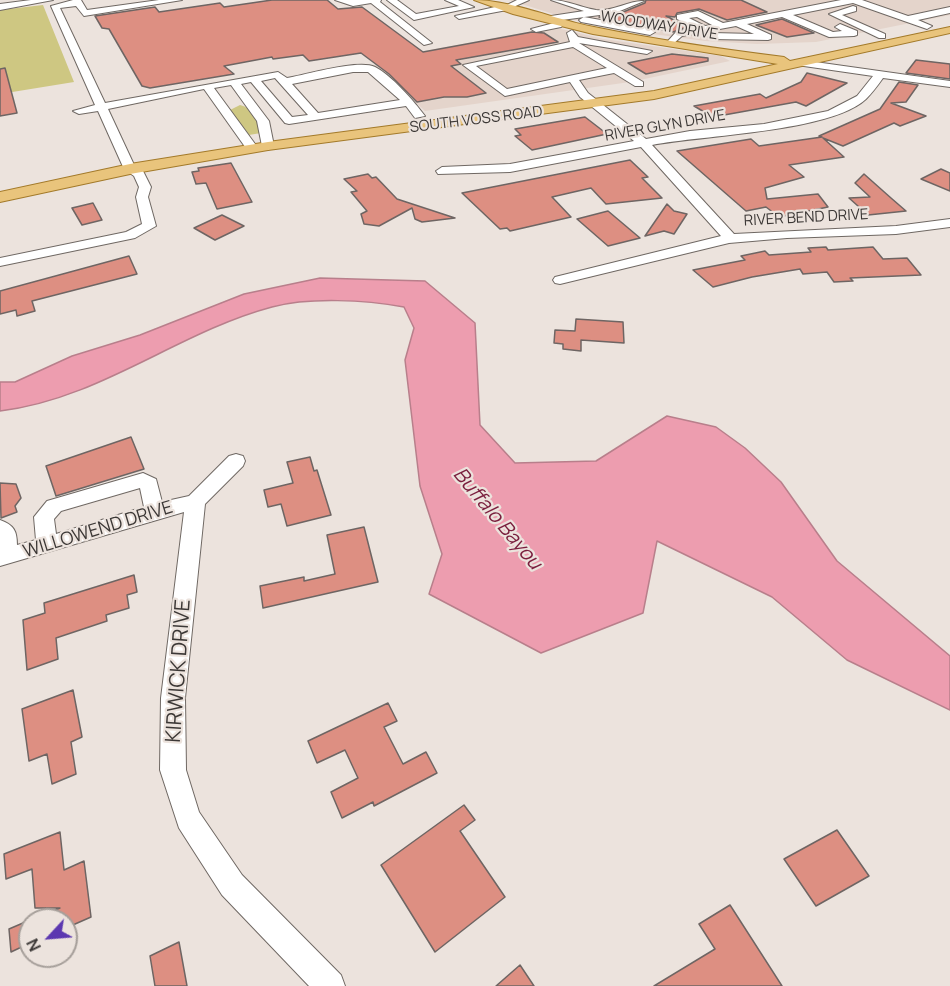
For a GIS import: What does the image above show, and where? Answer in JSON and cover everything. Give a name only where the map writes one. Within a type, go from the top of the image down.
[{"type":"main road","name":"WOODWAY DRIVE","points":[[479,0],[504,4],[556,22],[650,42],[777,54]]},
{"type":"main road","name":"SOUTH VOSS ROAD","points":[[423,121],[596,105],[801,63],[928,31],[950,21]]},
{"type":"main road","points":[[911,24],[928,31]]},
{"type":"main road","name":"SOUTH VOSS ROAD","points":[[0,184],[268,141],[423,121],[584,95],[777,54],[882,36],[911,24]]},
{"type":"main road","name":"WOODWAY DRIVE","points":[[581,28],[777,54],[801,63]]},
{"type":"main road","name":"SOUTH VOSS ROAD","points":[[928,31],[950,30]]},
{"type":"main road","points":[[821,45],[858,41]]},
{"type":"main road","name":"SOUTH VOSS ROAD","points":[[0,197],[128,163]]},
{"type":"street","points":[[0,7],[50,0]]},
{"type":"street","points":[[80,6],[137,0]]},
{"type":"street","points":[[0,262],[130,234],[149,226],[142,197],[129,186],[126,174],[128,163],[55,6],[160,4],[178,0]]},
{"type":"street","points":[[339,0],[353,3],[374,0],[427,43]]},
{"type":"street","points":[[389,13],[405,10],[452,1],[471,7],[451,17],[414,17],[405,10],[391,0]]},
{"type":"street","points":[[404,25],[525,0]]},
{"type":"street","points":[[555,0],[581,28],[617,46]]},
{"type":"street","points":[[618,69],[505,93],[468,65],[581,28],[615,10],[640,1],[636,0]]},
{"type":"street","points":[[784,14],[832,35],[854,33],[795,1],[785,3]]},
{"type":"street","points":[[673,40],[679,34],[806,9],[865,1],[911,24]]},
{"type":"street","points":[[755,8],[772,16]]},
{"type":"street","points":[[882,36],[833,14],[860,8],[897,22],[911,24],[950,10]]},
{"type":"street","points":[[738,23],[768,37],[710,36],[680,17],[698,14],[739,36]]},
{"type":"street","points":[[536,29],[570,15],[581,28],[589,52],[639,84]]},
{"type":"street","points":[[866,29],[897,22]]},
{"type":"street","points":[[844,35],[858,41]]},
{"type":"street","points":[[589,52],[650,42]]},
{"type":"street","points":[[602,60],[650,42]]},
{"type":"street","name":"WOODWAY DRIVE","points":[[801,63],[879,76],[950,84]]},
{"type":"street","points":[[79,111],[254,79],[371,69],[409,102],[423,121]]},
{"type":"street","name":"RIVER GLYN DRIVE","points":[[442,171],[510,168],[690,134],[788,123],[832,113],[861,98],[879,76]]},
{"type":"street","points":[[281,78],[316,117]]},
{"type":"street","points":[[254,79],[289,121],[409,102]]},
{"type":"street","points":[[573,79],[584,95],[644,143],[731,238]]},
{"type":"street","points":[[234,82],[263,121],[268,141]]},
{"type":"street","points":[[207,86],[216,106],[249,144]]},
{"type":"street","points":[[216,106],[269,96]]},
{"type":"street","name":"RIVER BEND DRIVE","points":[[560,280],[731,238],[804,232],[901,231],[950,223]]},
{"type":"street","points":[[195,502],[236,461]]},
{"type":"street","points":[[48,546],[44,517],[54,506],[143,480],[149,484],[154,510]]},
{"type":"street","name":"WILLOWEND DRIVE","points":[[3,558],[48,546],[154,510],[195,502]]},
{"type":"street","name":"KIRWICK DRIVE","points":[[195,502],[173,698],[173,770],[188,819],[232,885],[330,986]]},
{"type":"street","points":[[0,528],[7,533],[3,558]]},
{"type":"shaded area","points":[[509,0],[950,0],[950,15],[816,42],[757,44],[705,41],[623,30],[569,19]]},
{"type":"shaded area","points":[[43,5],[74,82],[0,94],[0,10]]},
{"type":"shaded area","points":[[553,27],[604,39],[721,56],[730,61],[630,82],[425,111],[374,65],[381,59]]},
{"type":"shaded area","points":[[240,105],[252,112],[261,133],[249,135],[230,110]]},
{"type":"water","name":"Buffalo Bayou","points":[[320,278],[425,281],[475,323],[480,425],[515,463],[596,461],[667,416],[716,427],[745,448],[781,482],[837,561],[950,656],[950,710],[847,660],[772,597],[657,541],[643,613],[541,653],[429,594],[442,554],[420,486],[405,360],[414,328],[404,307],[320,301],[272,307],[204,332],[71,393],[37,404],[0,411],[0,382],[15,382],[72,356],[140,335],[244,294]]},
{"type":"building","points":[[272,0],[327,0],[338,9],[362,7],[423,52],[532,32],[544,33],[558,42],[456,60],[461,64],[451,66],[486,93],[467,97],[444,97],[417,102],[389,74],[361,53],[309,61],[303,55],[273,59],[272,57],[224,66],[234,74],[150,88],[142,86],[109,29],[102,28],[95,16],[155,7],[159,12],[220,3],[224,7]]},
{"type":"building","points":[[646,0],[741,0],[767,12],[727,20],[699,9],[677,13],[675,17],[666,16],[687,27],[673,32],[599,17],[616,15],[645,3]]},
{"type":"building","points":[[782,19],[814,33],[787,37],[756,25]]},
{"type":"building","points":[[672,54],[708,58],[708,61],[646,74],[628,63]]},
{"type":"building","points":[[916,60],[950,64],[950,79],[906,73]]},
{"type":"building","points":[[5,68],[17,113],[0,116],[0,69]]},
{"type":"building","points":[[807,73],[847,83],[806,106],[796,102],[713,117],[694,106],[760,94],[766,98],[801,82]]},
{"type":"building","points":[[899,82],[918,85],[906,102],[891,103],[926,116],[900,126],[894,123],[843,146],[823,138],[844,157],[789,165],[804,177],[765,188],[767,199],[818,194],[828,207],[779,217],[766,207],[746,211],[677,151],[751,139],[759,146],[822,137],[819,136],[880,109]]},
{"type":"building","points":[[585,117],[607,134],[532,150],[515,136],[521,135],[515,129]]},
{"type":"building","points":[[630,160],[648,177],[642,178],[662,198],[606,204],[591,188],[552,197],[571,217],[510,231],[507,228],[500,229],[462,193]]},
{"type":"building","points":[[231,163],[252,202],[217,209],[206,183],[196,184],[192,172],[199,171],[198,168]]},
{"type":"building","points":[[941,169],[950,173],[950,191],[921,179]]},
{"type":"building","points":[[368,174],[372,178],[376,177],[397,199],[455,218],[422,222],[415,219],[412,208],[379,226],[364,224],[361,214],[367,211],[351,192],[357,191],[344,179]]},
{"type":"building","points":[[864,174],[906,211],[868,215],[849,198],[870,197],[855,183]]},
{"type":"building","points":[[93,203],[102,220],[82,225],[72,208]]},
{"type":"building","points":[[667,204],[674,211],[687,214],[674,234],[664,231],[645,236]]},
{"type":"building","points":[[608,211],[640,238],[608,246],[577,219]]},
{"type":"building","points":[[222,215],[244,226],[215,240],[194,228]]},
{"type":"building","points":[[826,247],[828,250],[873,247],[883,259],[907,258],[921,275],[850,278],[853,281],[834,282],[827,272],[803,274],[800,269],[752,277],[713,287],[693,270],[745,260],[741,256],[765,251],[769,255],[811,252],[808,248]]},
{"type":"building","points":[[129,256],[137,274],[32,301],[35,311],[17,316],[16,310],[0,314],[0,291]]},
{"type":"building","points":[[576,319],[623,322],[624,343],[581,340],[581,351],[563,349],[563,344],[554,343],[555,330],[575,331]]},
{"type":"building","points":[[131,437],[144,469],[56,496],[46,466]]},
{"type":"building","points":[[310,457],[314,471],[317,470],[331,515],[287,526],[281,504],[268,507],[264,490],[293,483],[287,462]]},
{"type":"building","points":[[0,483],[16,484],[21,498],[15,506],[17,512],[1,518]]},
{"type":"building","points":[[364,527],[378,582],[263,608],[260,586],[304,577],[304,581],[335,574],[327,535]]},
{"type":"building","points":[[134,575],[137,592],[127,595],[129,608],[106,615],[107,621],[56,638],[58,659],[27,670],[23,620],[45,613],[44,603]]},
{"type":"building","points":[[73,690],[82,737],[71,742],[76,774],[52,784],[47,754],[29,761],[22,709]]},
{"type":"building","points":[[388,703],[397,721],[384,727],[403,764],[426,752],[437,773],[374,806],[373,802],[342,818],[331,792],[358,778],[345,750],[317,763],[308,741]]},
{"type":"building","points":[[464,805],[475,820],[460,831],[505,897],[435,952],[381,865]]},
{"type":"building","points":[[837,830],[869,876],[816,906],[784,859]]},
{"type":"building","points":[[60,832],[64,870],[84,861],[91,917],[78,923],[78,908],[35,908],[32,869],[6,879],[4,854]]},
{"type":"building","points":[[730,905],[782,986],[654,986],[715,949],[699,924]]},
{"type":"building","points":[[18,925],[18,949],[11,952],[9,929]]},
{"type":"building","points":[[179,942],[187,986],[155,986],[150,956]]},
{"type":"building","points":[[520,965],[534,986],[496,986]]}]
